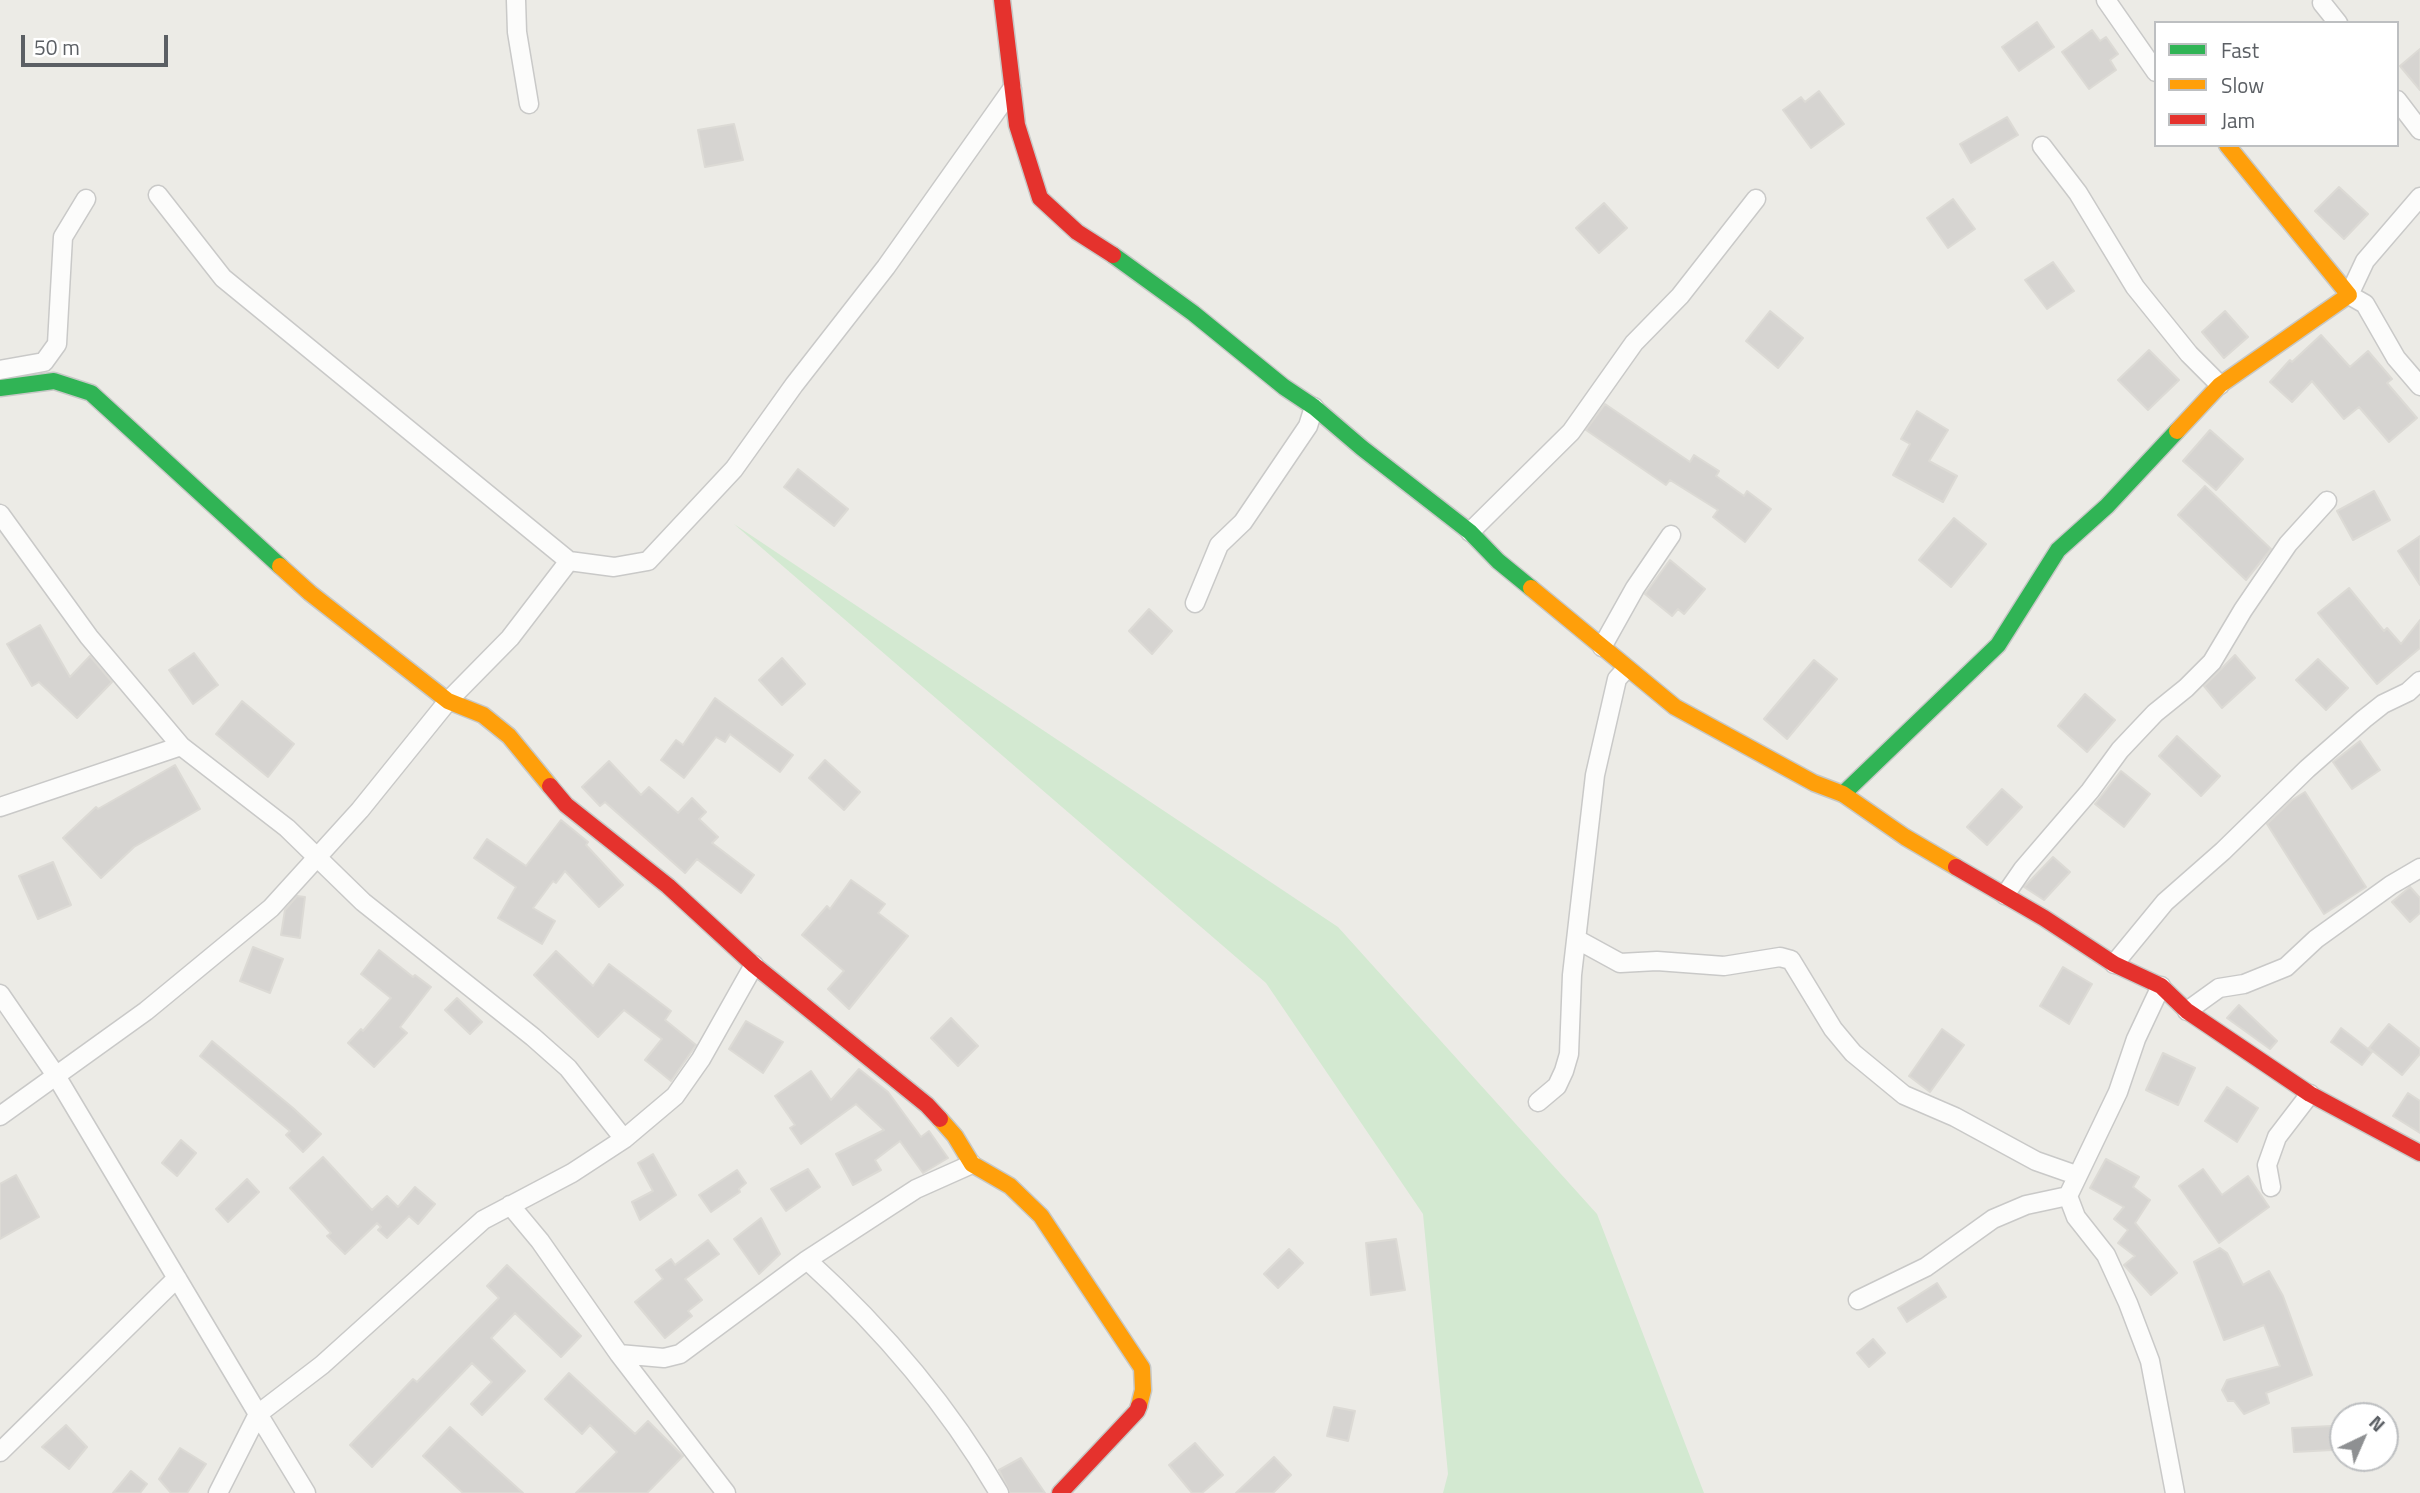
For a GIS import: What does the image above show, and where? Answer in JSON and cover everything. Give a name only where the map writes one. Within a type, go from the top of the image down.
[{"type":"street","points":[[516,0],[517,32],[528,104]]},
{"type":"street","points":[[1002,0],[1017,125],[1040,198],[1077,232],[1132,267],[1283,387],[1314,407],[1470,532],[1498,561],[1675,708],[1814,783],[1843,794],[1905,837],[2005,895],[2113,964],[2161,986],[2187,1011],[2310,1094],[2420,1153]]},
{"type":"street","points":[[2106,0],[2154,69]]},
{"type":"street","points":[[2322,3],[2336,21]]},
{"type":"street","points":[[158,195],[223,278],[569,561],[614,567],[648,561],[734,468],[794,385],[887,267],[1013,89]]},
{"type":"street","points":[[2399,103],[2420,130]]},
{"type":"street","points":[[2042,146],[2078,193],[2135,287],[2189,354],[2220,385]]},
{"type":"street","points":[[2229,147],[2349,295],[2365,304],[2396,358],[2420,386]]},
{"type":"street","points":[[1843,794],[1998,645],[2058,550],[2107,506],[2220,385],[2349,295],[2365,261],[2420,197]]},
{"type":"street","points":[[0,370],[44,362],[57,344],[63,237],[86,199]]},
{"type":"street","points":[[1470,532],[1571,432],[1634,343],[1680,296],[1756,199]]},
{"type":"street","points":[[0,388],[54,381],[91,393],[310,593],[448,701],[483,715],[509,736],[566,805],[668,886],[754,965],[927,1105],[955,1136],[972,1164],[1010,1185],[1041,1216],[1142,1368],[1144,1384],[1143,1399],[1137,1411],[1060,1493]]},
{"type":"street","points":[[1195,603],[1219,545],[1243,522],[1308,426],[1314,407]]},
{"type":"street","points":[[2005,895],[2120,750],[2155,713],[2212,662],[2288,544],[2327,501]]},
{"type":"street","points":[[0,514],[89,637],[180,746],[287,828],[363,902],[533,1037],[568,1068],[624,1139]]},
{"type":"street","points":[[1602,648],[1635,588],[1671,534]]},
{"type":"street","points":[[0,1116],[146,1011],[261,916],[360,810],[448,701],[510,638],[569,561]]},
{"type":"street","points":[[1538,1102],[1557,1086],[1569,1054],[1572,975],[1595,775],[1617,679],[1626,668]]},
{"type":"street","points":[[2113,964],[2165,902],[2223,851],[2307,769],[2383,704],[2408,692],[2420,681]]},
{"type":"street","points":[[0,807],[180,746]]},
{"type":"street","points":[[2187,1011],[2220,988],[2244,984],[2286,967],[2316,939],[2391,885],[2420,868]]},
{"type":"street","points":[[1578,940],[1620,963],[1657,961],[1724,966],[1780,957],[1791,960],[1804,977],[1833,1029],[1853,1053],[1904,1095],[1955,1117],[2036,1161],[2076,1175]]},
{"type":"street","points":[[218,1493],[258,1414],[323,1365],[484,1220],[572,1173],[624,1139],[675,1096],[689,1079],[754,965]]},
{"type":"street","points":[[2161,986],[2136,1039],[2118,1092],[2068,1196],[2076,1217],[2106,1255],[2150,1361],[2175,1493]]},
{"type":"street","points":[[0,995],[55,1074],[306,1493]]},
{"type":"street","points":[[2271,1187],[2267,1165],[2277,1137],[2310,1094]]},
{"type":"street","points":[[619,1354],[664,1358],[680,1354],[807,1261],[916,1189],[972,1164]]},
{"type":"street","points":[[1858,1300],[1926,1267],[1993,1219],[2026,1205],[2068,1196]]},
{"type":"street","points":[[510,1205],[540,1241],[619,1354],[726,1493]]},
{"type":"street","points":[[807,1261],[852,1301],[949,1413],[999,1493]]},
{"type":"street","points":[[0,1452],[177,1278]]},
{"type":"green space","points":[[734,524],[1338,927],[1597,1214],[1704,1493],[1443,1493],[1448,1474],[1423,1214],[1266,983]]},
{"type":"building","points":[[2037,22],[2054,47],[2019,71],[2002,47]]},
{"type":"building","points":[[2092,30],[2100,41],[2106,37],[2118,54],[2110,60],[2116,70],[2089,89],[2062,52]]},
{"type":"building","points":[[2420,49],[2420,90],[2400,66]]},
{"type":"building","points":[[1819,91],[1844,124],[1811,148],[1783,110],[1801,97],[1805,102]]},
{"type":"building","points":[[2007,117],[2018,135],[1971,163],[1960,144]]},
{"type":"building","points":[[734,124],[743,160],[705,167],[698,130]]},
{"type":"building","points":[[2339,187],[2368,214],[2344,239],[2315,211]]},
{"type":"building","points":[[1953,199],[1975,229],[1948,248],[1927,218]]},
{"type":"building","points":[[1604,203],[1627,228],[1599,253],[1576,228]]},
{"type":"building","points":[[2053,262],[2074,291],[2047,309],[2025,280]]},
{"type":"building","points":[[1770,311],[1803,338],[1778,368],[1746,341]]},
{"type":"building","points":[[2225,311],[2248,337],[2224,358],[2202,332]]},
{"type":"building","points":[[2321,335],[2350,367],[2368,351],[2392,379],[2387,383],[2417,418],[2389,442],[2359,407],[2344,419],[2312,381],[2292,402],[2270,382],[2290,360],[2292,362]]},
{"type":"building","points":[[2149,350],[2179,380],[2148,410],[2118,380]]},
{"type":"building","points":[[1605,404],[1690,462],[1694,455],[1719,471],[1716,476],[1744,496],[1747,491],[1771,509],[1745,542],[1713,517],[1718,510],[1670,480],[1666,485],[1586,430]]},
{"type":"building","points":[[1917,411],[1948,430],[1929,461],[1957,476],[1943,502],[1893,475],[1910,444],[1901,439]]},
{"type":"building","points":[[2210,430],[2243,459],[2216,490],[2183,461]]},
{"type":"building","points":[[798,469],[848,509],[834,526],[784,487]]},
{"type":"building","points":[[2205,486],[2271,549],[2246,580],[2178,515]]},
{"type":"building","points":[[2374,491],[2390,520],[2353,540],[2337,511]]},
{"type":"building","points":[[1954,518],[1986,544],[1951,587],[1919,560]]},
{"type":"building","points":[[2420,536],[2420,585],[2398,551]]},
{"type":"building","points":[[1670,560],[1705,589],[1684,614],[1678,609],[1672,616],[1645,594]]},
{"type":"building","points":[[2349,588],[2384,631],[2387,628],[2401,644],[2420,620],[2420,648],[2377,684],[2318,613]]},
{"type":"building","points":[[1149,609],[1172,631],[1152,654],[1129,631]]},
{"type":"building","points":[[40,625],[70,677],[90,656],[112,682],[77,718],[39,682],[32,686],[7,644]]},
{"type":"building","points":[[194,653],[218,685],[193,704],[169,670]]},
{"type":"building","points":[[2235,655],[2255,678],[2222,708],[2204,686]]},
{"type":"building","points":[[782,658],[805,684],[782,705],[759,680]]},
{"type":"building","points":[[2318,659],[2348,688],[2326,710],[2296,680]]},
{"type":"building","points":[[1814,660],[1837,679],[1787,739],[1764,719]]},
{"type":"building","points":[[2085,694],[2115,720],[2087,752],[2058,726]]},
{"type":"building","points":[[715,698],[793,755],[780,772],[730,734],[725,742],[716,737],[684,778],[661,760],[676,740],[683,745]]},
{"type":"building","points":[[242,701],[294,744],[268,777],[216,734]]},
{"type":"building","points":[[2177,736],[2220,776],[2201,796],[2159,756]]},
{"type":"building","points":[[2360,741],[2380,770],[2352,789],[2333,762]]},
{"type":"building","points":[[825,760],[860,792],[844,810],[809,778]]},
{"type":"building","points":[[609,761],[641,795],[649,787],[678,813],[692,798],[706,812],[699,819],[718,837],[712,843],[754,875],[741,893],[697,859],[685,873],[605,802],[600,806],[582,787]]},
{"type":"building","points":[[175,765],[200,809],[134,847],[101,878],[63,838],[96,807],[98,809]]},
{"type":"building","points":[[2121,771],[2150,794],[2124,827],[2095,804]]},
{"type":"building","points":[[2002,789],[2022,807],[1987,845],[1967,827]]},
{"type":"building","points":[[2305,792],[2366,887],[2324,914],[2267,824],[2292,800]]},
{"type":"building","points":[[561,820],[588,842],[586,845],[623,885],[599,907],[565,871],[556,883],[553,881],[533,908],[555,921],[542,944],[498,918],[516,887],[474,858],[487,839],[526,866]]},
{"type":"building","points":[[2053,857],[2070,872],[2044,900],[2024,887]]},
{"type":"building","points":[[53,862],[71,905],[38,919],[19,876]]},
{"type":"building","points":[[851,880],[885,904],[878,913],[908,936],[849,1009],[828,989],[844,971],[802,935],[827,906],[830,909]]},
{"type":"building","points":[[2410,887],[2420,898],[2420,913],[2410,922],[2392,902]]},
{"type":"building","points":[[297,896],[305,897],[300,938],[281,935],[285,910]]},
{"type":"building","points":[[253,947],[283,959],[270,993],[240,981]]},
{"type":"building","points":[[379,950],[413,977],[415,975],[431,987],[400,1027],[407,1033],[374,1067],[348,1043],[361,1029],[363,1031],[391,998],[361,974]]},
{"type":"building","points":[[556,951],[593,986],[609,964],[671,1011],[665,1020],[696,1045],[671,1081],[645,1060],[662,1039],[624,1010],[598,1037],[534,975]]},
{"type":"building","points":[[2063,967],[2092,984],[2069,1024],[2040,1006]]},
{"type":"building","points":[[457,998],[482,1022],[470,1034],[445,1010]]},
{"type":"building","points":[[2239,1005],[2277,1041],[2270,1049],[2227,1018]]},
{"type":"building","points":[[951,1018],[978,1046],[958,1066],[931,1038]]},
{"type":"building","points":[[746,1021],[783,1042],[763,1073],[729,1049]]},
{"type":"building","points":[[2389,1024],[2420,1049],[2420,1054],[2402,1075],[2369,1048]]},
{"type":"building","points":[[2341,1028],[2372,1052],[2362,1065],[2331,1042]]},
{"type":"building","points":[[1942,1029],[1964,1045],[1930,1092],[1909,1076]]},
{"type":"building","points":[[212,1041],[321,1134],[303,1152],[286,1135],[290,1131],[200,1056]]},
{"type":"building","points":[[2163,1053],[2195,1068],[2178,1105],[2146,1090]]},
{"type":"building","points":[[859,1069],[888,1092],[921,1137],[929,1131],[948,1158],[923,1173],[900,1141],[875,1160],[881,1170],[853,1185],[836,1154],[884,1130],[856,1104],[801,1144],[790,1128],[795,1125],[775,1096],[811,1071],[831,1100]]},
{"type":"building","points":[[2227,1087],[2258,1108],[2237,1142],[2205,1121]]},
{"type":"building","points":[[2408,1093],[2420,1101],[2420,1133],[2393,1116]]},
{"type":"building","points":[[181,1140],[196,1153],[177,1176],[162,1163]]},
{"type":"building","points":[[653,1154],[676,1195],[640,1220],[632,1202],[653,1191],[638,1163]]},
{"type":"building","points":[[323,1157],[372,1210],[387,1196],[398,1207],[415,1187],[435,1204],[418,1224],[409,1216],[387,1238],[378,1230],[381,1227],[377,1223],[345,1254],[327,1236],[331,1233],[290,1188]]},
{"type":"building","points":[[2106,1159],[2139,1177],[2133,1187],[2150,1200],[2135,1223],[2177,1273],[2151,1295],[2124,1265],[2135,1256],[2118,1243],[2128,1230],[2114,1219],[2124,1207],[2090,1188]]},
{"type":"building","points":[[808,1169],[820,1187],[786,1211],[771,1189]]},
{"type":"building","points":[[2203,1169],[2222,1195],[2248,1176],[2269,1207],[2219,1243],[2179,1186]]},
{"type":"building","points":[[737,1170],[746,1183],[739,1189],[740,1192],[711,1212],[699,1195]]},
{"type":"building","points":[[16,1175],[39,1217],[0,1239],[0,1184]]},
{"type":"building","points":[[247,1179],[259,1192],[228,1222],[216,1209]]},
{"type":"building","points":[[761,1218],[780,1254],[759,1274],[734,1239]]},
{"type":"building","points":[[1396,1239],[1405,1290],[1371,1295],[1366,1243]]},
{"type":"building","points":[[708,1240],[719,1254],[685,1279],[702,1300],[688,1311],[692,1316],[665,1338],[635,1302],[663,1279],[656,1270],[671,1259],[675,1265]]},
{"type":"building","points":[[2220,1248],[2227,1253],[2243,1285],[2269,1271],[2283,1296],[2312,1375],[2266,1393],[2269,1403],[2244,1414],[2234,1401],[2228,1401],[2222,1390],[2227,1380],[2280,1366],[2264,1325],[2224,1340],[2194,1262]]},
{"type":"building","points":[[1289,1249],[1303,1263],[1278,1288],[1264,1274]]},
{"type":"building","points":[[507,1265],[581,1336],[561,1357],[515,1313],[491,1338],[525,1371],[482,1415],[471,1404],[492,1382],[472,1363],[372,1467],[350,1445],[413,1379],[417,1382],[499,1298],[487,1286]]},
{"type":"building","points":[[1937,1283],[1946,1297],[1907,1322],[1898,1308]]},
{"type":"building","points":[[1873,1339],[1885,1353],[1869,1367],[1857,1353]]},
{"type":"building","points":[[569,1373],[635,1434],[648,1421],[683,1456],[647,1493],[576,1493],[617,1452],[590,1425],[582,1434],[545,1399]]},
{"type":"building","points":[[1334,1407],[1355,1411],[1348,1441],[1327,1436]]},
{"type":"building","points":[[66,1425],[87,1447],[69,1469],[42,1447]]},
{"type":"building","points":[[2329,1426],[2329,1450],[2294,1452],[2292,1428]]},
{"type":"building","points":[[450,1427],[523,1493],[463,1493],[423,1456]]},
{"type":"building","points":[[1195,1443],[1223,1475],[1202,1493],[1192,1493],[1169,1465]]},
{"type":"building","points":[[180,1448],[206,1464],[187,1493],[171,1493],[159,1479]]},
{"type":"building","points":[[1274,1457],[1291,1475],[1273,1493],[1236,1493]]},
{"type":"building","points":[[1021,1458],[1045,1493],[1010,1493],[999,1470]]},
{"type":"building","points":[[131,1471],[147,1484],[140,1493],[113,1493]]},
{"type":"traffic: fast","points":[[1113,255],[1193,313],[1284,387],[1314,407],[1470,532],[1498,561],[1531,588]]},
{"type":"traffic: fast","points":[[0,388],[54,381],[91,393],[280,566]]},
{"type":"traffic: fast","points":[[1843,794],[1998,645],[2058,550],[2107,506],[2177,431]]},
{"type":"traffic: slow","points":[[2177,431],[2220,385],[2349,295],[2229,147]]},
{"type":"traffic: slow","points":[[280,566],[310,593],[448,701],[483,715],[509,736],[550,786]]},
{"type":"traffic: slow","points":[[1531,588],[1675,707],[1814,783],[1843,794],[1905,837],[1956,867]]},
{"type":"traffic: slow","points":[[940,1119],[955,1136],[972,1164],[1010,1186],[1041,1216],[1142,1368],[1143,1390],[1139,1406]]},
{"type":"traffic: jam","points":[[1002,0],[1017,125],[1040,198],[1077,232],[1113,255]]},
{"type":"traffic: jam","points":[[550,786],[566,805],[668,886],[754,965],[927,1105],[940,1119]]},
{"type":"traffic: jam","points":[[1956,867],[2044,918],[2114,964],[2161,986],[2187,1011],[2310,1094],[2420,1153]]},
{"type":"traffic: jam","points":[[1060,1493],[1139,1406]]}]
